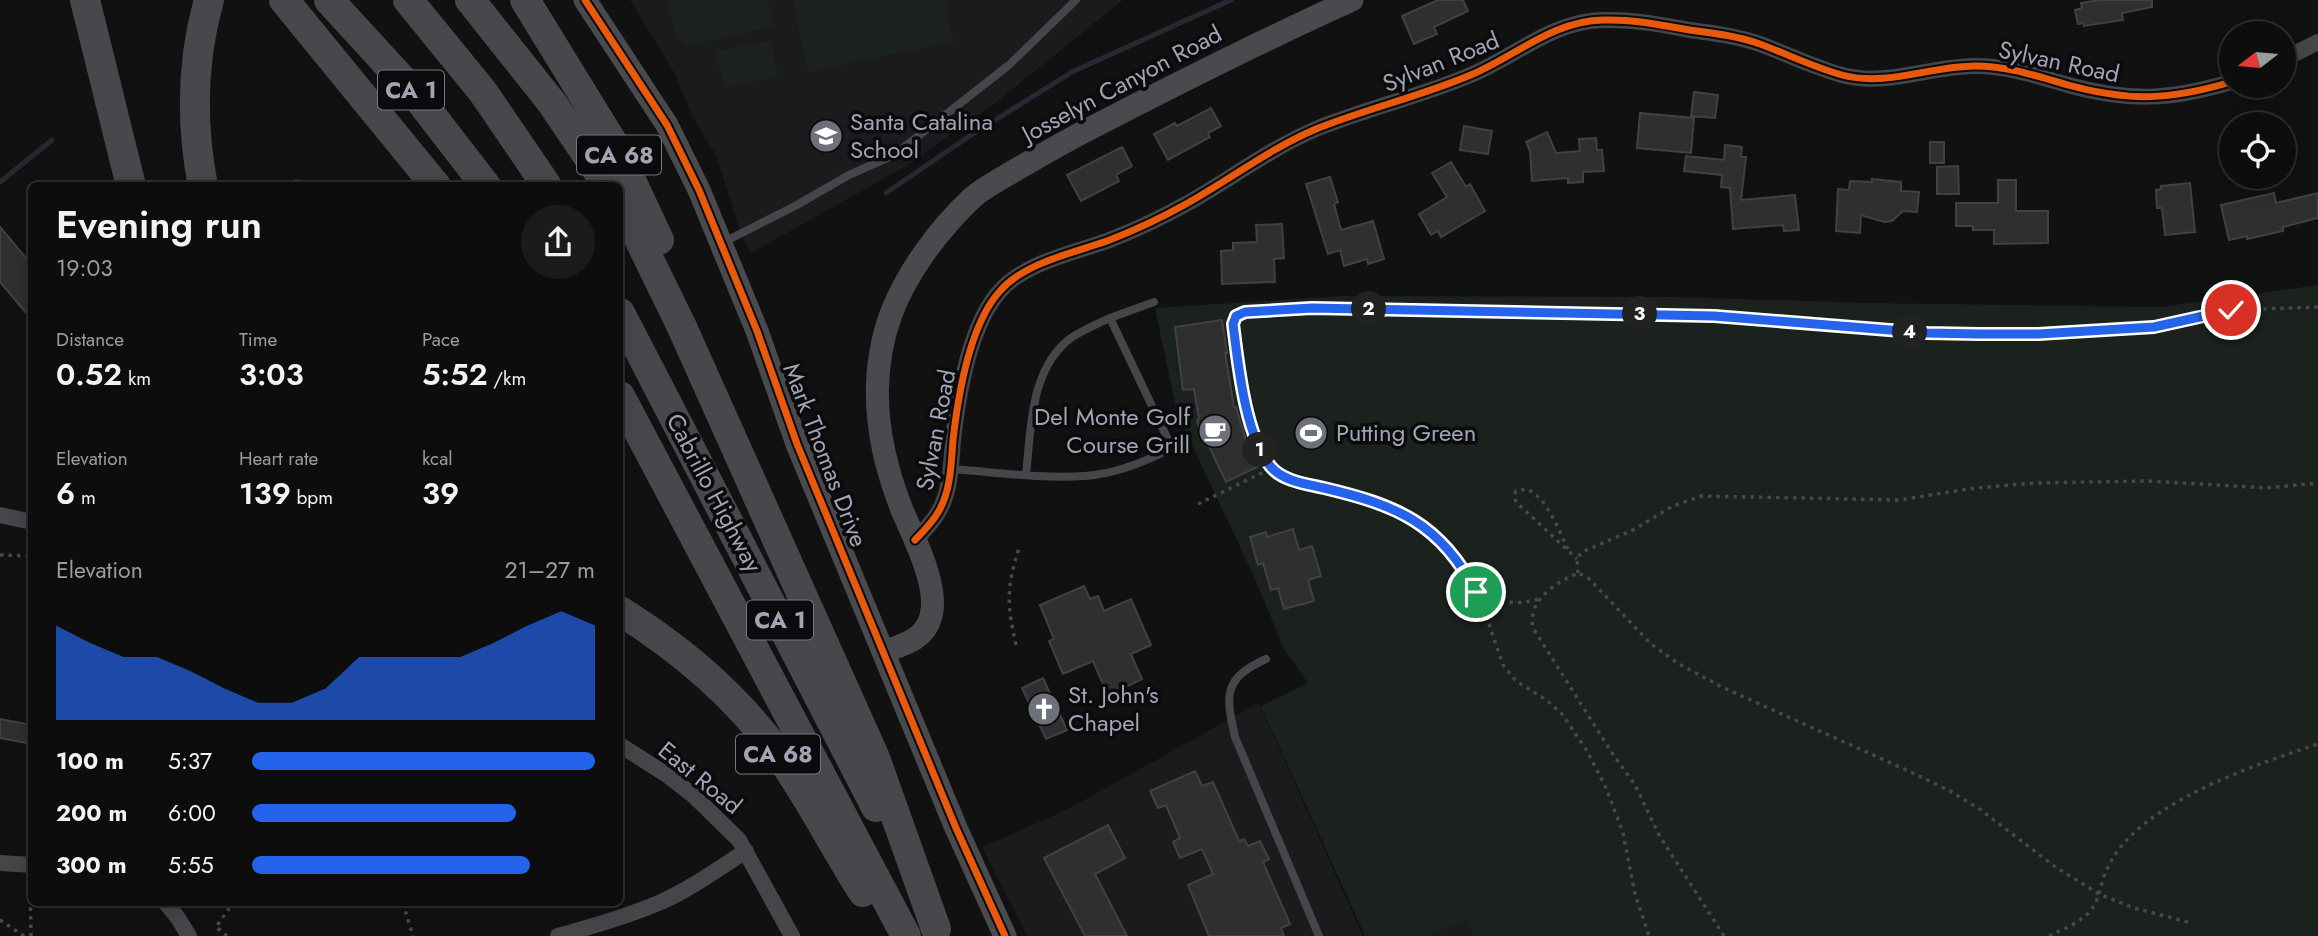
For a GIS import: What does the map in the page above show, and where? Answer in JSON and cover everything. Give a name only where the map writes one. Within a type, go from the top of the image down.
[{"type":"highway","points":[[85,0],[130,182]]},
{"type":"highway","points":[[183,182],[178,140],[177,97],[183,36],[191,0]]},
{"type":"highway","points":[[202,182],[195,97],[201,38],[209,0]]},
{"type":"highway","points":[[284,0],[433,182]]},
{"type":"highway","name":"CA 1","points":[[329,0],[415,94],[483,182]]},
{"type":"highway","name":"CA 1","points":[[408,0],[483,92],[544,182]]},
{"type":"highway","points":[[470,0],[552,103],[605,182]]},
{"type":"highway","name":"CA 68","points":[[525,0],[596,114],[636,187],[658,236],[681,325],[875,758],[938,933]]},
{"type":"highway","points":[[623,211],[681,325]]},
{"type":"highway","name":"Cabrillo Highway","points":[[623,319],[836,728],[938,933]]},
{"type":"highway","name":"Cabrillo Highway","points":[[623,402],[906,936]]},
{"type":"highway","name":"CA 68","points":[[623,613],[667,642],[698,667],[726,692],[758,728],[802,790],[891,936]]},
{"type":"street","name":"Mark Thomas Drive","points":[[585,0],[673,136],[757,331],[797,444],[883,652],[1005,936]]},
{"type":"street","name":"Josselyn Canyon Road","points":[[883,652],[909,643],[924,633],[932,615],[931,592],[915,540],[890,477],[877,417],[876,384],[881,347],[891,314],[908,279],[950,221],[974,196],[1064,142],[1199,72],[1352,0]]},
{"type":"street","name":"Sylvan Road","points":[[915,540],[939,513],[948,490],[960,396],[975,337],[986,309],[1003,287],[1040,265],[1114,238],[1181,207],[1313,131],[1446,86],[1490,66],[1561,27],[1602,20],[1625,21],[1729,36],[1856,78],[1887,78],[1959,66],[2000,68],[2028,73],[2114,95],[2154,98],[2198,92],[2219,86]]},
{"type":"street","points":[[2296,54],[2316,45]]},
{"type":"street","points":[[0,515],[28,521]]},
{"type":"street","name":"East Road","points":[[623,747],[694,796],[739,839],[792,936]]},
{"type":"street","points":[[558,936],[664,901],[696,884],[746,851]]},
{"type":"street","points":[[0,863],[28,864]]},
{"type":"street","points":[[168,906],[189,936]]},
{"type":"lane","points":[[721,243],[905,148],[1016,58],[1076,0]]},
{"type":"lane","points":[[1026,475],[1032,418],[1038,391],[1047,365],[1058,350],[1071,338],[1110,318],[1154,302]]},
{"type":"lane","points":[[951,469],[1026,475],[1087,476],[1130,466],[1172,448],[1110,318]]},
{"type":"lane","points":[[1266,659],[1242,673],[1231,686],[1228,703],[1235,737],[1320,936]]},
{"type":"path","points":[[1649,936],[1635,894],[1623,833],[1607,790],[1587,751],[1562,713],[1516,681],[1503,666],[1481,601],[1441,540],[1409,516],[1381,504],[1290,479],[1272,468],[1260,450],[1251,427],[1237,354],[1233,324],[1236,316],[1245,312],[1354,309],[1703,316],[1927,333],[2038,334],[2154,327],[2231,310],[2318,307]]},
{"type":"path","points":[[1198,504],[1272,468]]},
{"type":"path","points":[[1577,559],[1582,552],[1635,529],[1671,507],[1701,496],[1899,500],[1975,488],[2035,484],[2147,481],[2266,488],[2318,483]]},
{"type":"path","points":[[1568,549],[1547,508],[1536,494],[1527,489],[1516,491],[1516,502],[1577,559],[1578,573]]},
{"type":"path","points":[[1016,645],[1009,611],[1009,580],[1018,548]]},
{"type":"path","points":[[0,555],[28,556]]},
{"type":"path","points":[[1578,573],[1553,586],[1541,598],[1532,616],[1537,635],[1635,785],[1659,835],[1724,936]]},
{"type":"path","points":[[1578,573],[1587,577],[1651,644],[1679,664],[1724,688],[1950,791],[1982,810],[2054,866],[2099,894],[2134,908],[2189,922]]},
{"type":"path","points":[[1471,582],[1500,600],[1519,603],[1541,598]]},
{"type":"path","points":[[2049,936],[2089,912],[2099,894],[2110,862],[2121,846],[2140,828],[2181,800],[2253,766],[2318,744]]},
{"type":"path","points":[[31,906],[31,936]]},
{"type":"path","points":[[228,936],[216,927],[231,906]]},
{"type":"path","points":[[404,906],[413,936]]},
{"type":"path","points":[[0,920],[24,936]]},
{"type":"shaded area","name":"Santa Catalina School","points":[[630,0],[1123,0],[994,104],[903,168],[751,253],[741,234],[716,155],[693,117],[675,74]]},
{"type":"shaded area","points":[[668,0],[768,0],[774,27],[688,46],[676,38]]},
{"type":"shaded area","points":[[793,0],[945,0],[954,42],[808,72]]},
{"type":"shaded area","points":[[771,40],[778,77],[724,88],[716,51]]},
{"type":"shaded area","points":[[2318,285],[2318,936],[1474,936],[1466,920],[1430,936],[1365,936],[1261,706],[1308,683],[1284,649],[1255,579],[1177,413],[1155,308],[1343,296],[1676,297],[2161,307]]},
{"type":"shaded area","points":[[1259,703],[1363,936],[1027,936],[982,847],[1066,810]]},
{"type":"shaded area","points":[[1466,920],[1474,936],[1430,936]]},
{"type":"building","points":[[1438,0],[1463,0],[1468,11],[1434,27],[1437,34],[1414,44],[1402,16]]},
{"type":"building","points":[[2099,0],[2152,0],[2152,7],[2122,13],[2123,20],[2084,26],[2083,23],[2078,24],[2075,10],[2082,8],[2081,3]]},
{"type":"building","points":[[1694,92],[1718,95],[1715,118],[1691,116]]},
{"type":"building","points":[[1211,108],[1221,126],[1208,133],[1210,137],[1168,160],[1154,134],[1175,123],[1177,126]]},
{"type":"building","points":[[1640,113],[1694,118],[1691,153],[1637,148]]},
{"type":"building","points":[[1464,126],[1492,131],[1488,154],[1460,150]]},
{"type":"building","points":[[1547,132],[1556,153],[1580,151],[1579,139],[1596,138],[1597,150],[1602,150],[1604,171],[1583,172],[1583,182],[1568,183],[1568,178],[1532,181],[1530,151],[1526,142]]},
{"type":"building","points":[[1930,142],[1944,142],[1944,163],[1930,163]]},
{"type":"building","points":[[1725,145],[1742,147],[1741,157],[1746,157],[1741,200],[1795,195],[1799,230],[1784,231],[1783,225],[1733,229],[1730,188],[1721,187],[1722,175],[1684,171],[1686,156],[1724,160]]},
{"type":"building","points":[[1122,147],[1132,166],[1116,175],[1119,181],[1081,201],[1067,175]]},
{"type":"building","points":[[1451,162],[1466,187],[1470,184],[1485,211],[1441,237],[1438,231],[1431,235],[1419,214],[1447,197],[1432,173]]},
{"type":"building","points":[[1958,166],[1959,194],[1937,194],[1937,167]]},
{"type":"building","points":[[1330,177],[1338,202],[1334,204],[1341,230],[1373,221],[1384,259],[1368,264],[1367,259],[1344,266],[1340,250],[1328,254],[1306,184]]},
{"type":"building","points":[[1872,179],[1901,182],[1901,191],[1919,192],[1917,212],[1903,211],[1892,221],[1884,222],[1861,215],[1860,233],[1836,231],[1838,189],[1849,190],[1850,181],[1872,182]]},
{"type":"building","points":[[1998,180],[2016,180],[2016,211],[2048,211],[2048,243],[1994,244],[1994,230],[1973,230],[1973,226],[1956,226],[1956,203],[1998,203]]},
{"type":"building","points":[[2190,183],[2195,232],[2165,235],[2162,208],[2157,208],[2156,190],[2161,189],[2161,186]]},
{"type":"building","points":[[2274,193],[2276,203],[2318,193],[2318,218],[2283,227],[2283,231],[2229,240],[2221,205]]},
{"type":"building","points":[[1282,224],[1284,258],[1274,259],[1275,282],[1222,284],[1221,251],[1233,250],[1233,243],[1257,242],[1256,225]]},
{"type":"building","points":[[0,227],[28,260],[28,315],[0,282]]},
{"type":"building","points":[[1222,320],[1234,407],[1246,441],[1259,466],[1226,482],[1207,442],[1203,443],[1197,420],[1194,389],[1183,390],[1175,327]]},
{"type":"building","points":[[1293,529],[1299,550],[1312,546],[1321,576],[1308,580],[1314,601],[1284,609],[1278,588],[1271,590],[1263,563],[1258,565],[1250,537],[1266,532],[1267,537]]},
{"type":"building","points":[[1084,586],[1090,599],[1098,596],[1104,611],[1131,599],[1151,645],[1131,654],[1142,679],[1108,696],[1093,661],[1063,674],[1049,641],[1054,639],[1040,605]]},
{"type":"building","name":"St. John's Chapel","points":[[1043,678],[1067,730],[1046,739],[1022,688]]},
{"type":"building","points":[[0,719],[28,724],[28,743],[0,738]]},
{"type":"building","points":[[1195,771],[1202,786],[1213,782],[1239,841],[1244,839],[1248,846],[1260,841],[1269,859],[1263,862],[1290,924],[1281,928],[1284,936],[1209,936],[1188,885],[1213,874],[1202,849],[1180,858],[1173,842],[1180,838],[1166,805],[1158,808],[1150,791]]},
{"type":"building","points":[[1108,825],[1125,858],[1095,874],[1127,936],[1085,936],[1044,858]]},
{"type":"waterway","points":[[886,193],[968,137],[1072,72],[1231,0]]},
{"type":"waterway","points":[[0,182],[52,140]]},
{"type":"waterway","points":[[296,181],[301,182]]},
{"type":"cycle path","points":[[585,0],[667,125],[699,190],[757,331],[797,444],[956,828],[1005,936]]},
{"type":"cycle path","points":[[915,540],[935,518],[946,493],[958,403],[973,341],[990,305],[1010,281],[1035,266],[1137,229],[1202,195],[1283,145],[1316,129],[1473,74],[1568,26],[1603,20],[1625,20],[1725,35],[1760,44],[1831,72],[1859,78],[1875,79],[1958,67],[1987,66],[2090,90],[2131,96],[2169,95],[2219,85]]},
{"type":"place","name":"Santa Catalina School","points":[[826,136]]},
{"type":"place","name":"Del Monte Golf Course Grill","points":[[1215,431]]},
{"type":"place","name":"Putting Green","points":[[1311,433]]},
{"type":"place","name":"St. John's Chapel","points":[[1044,709]]},
{"type":"route","points":[[1476,592],[1441,540],[1409,516],[1381,504],[1290,479],[1272,468],[1260,450],[1251,427],[1237,354],[1233,324],[1236,316],[1245,312],[1312,308],[1438,309],[1714,316],[1927,333],[2038,334],[2154,327],[2231,310]]}]
